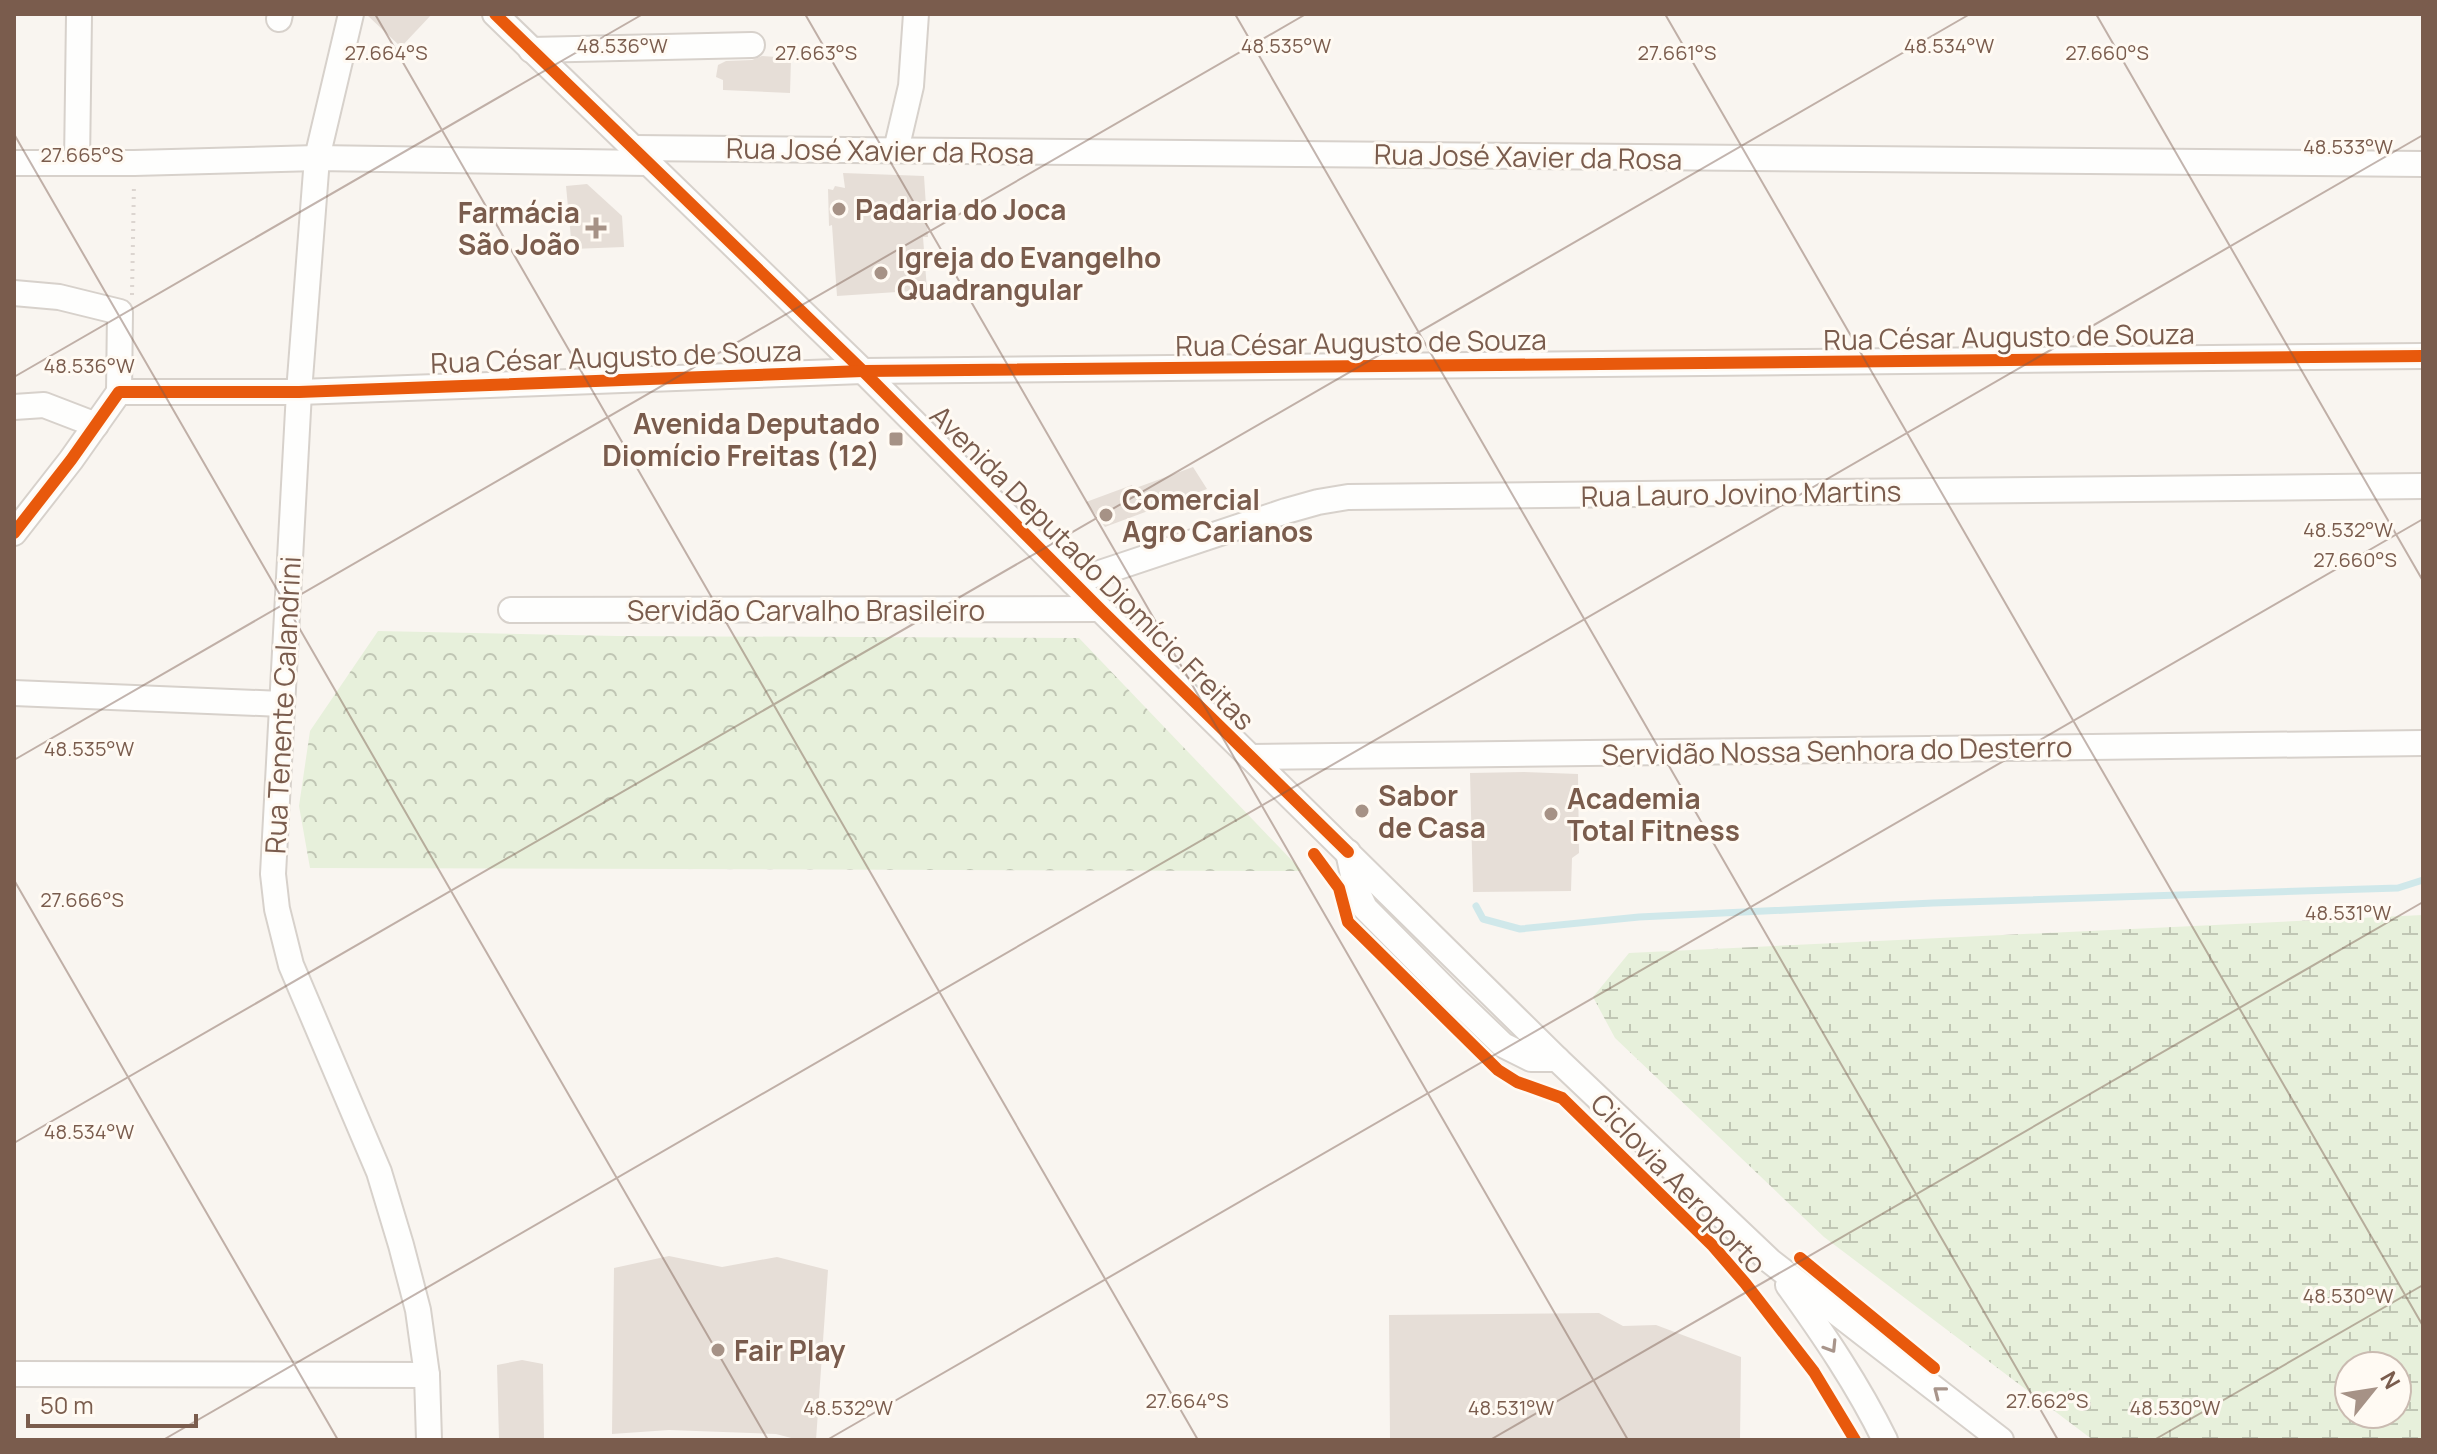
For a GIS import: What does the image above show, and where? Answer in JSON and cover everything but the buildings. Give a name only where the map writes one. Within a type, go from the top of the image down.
[{"type":"street","name":"Rua Tenente Calandrini","points":[[351,14],[317,158],[299,392],[273,874],[283,939],[304,999],[356,1112],[379,1172],[418,1310],[427,1375],[429,1440]]},
{"type":"street","name":"Avenida Deputado Diomício Freitas","points":[[495,14],[863,371],[1557,1059],[1770,1261],[2001,1440]]},
{"type":"street","points":[[896,150],[911,86],[916,14]]},
{"type":"street","points":[[77,163],[79,16]]},
{"type":"street","points":[[531,50],[752,45]]},
{"type":"street","name":"Rua José Xavier da Rosa","points":[[14,163],[896,150],[2423,164]]},
{"type":"street","points":[[14,293],[59,297],[120,312],[119,392],[14,533]]},
{"type":"street","name":"Rua César Augusto de Souza","points":[[119,392],[299,392],[863,371],[2423,356]]},
{"type":"street","points":[[14,407],[44,405],[96,425]]},
{"type":"street","name":"Rua Lauro Jovino Martins","points":[[1073,582],[1286,511],[1348,497],[2423,486]]},
{"type":"street","name":"Servidão Carvalho Brasileiro","points":[[511,610],[1100,609]]},
{"type":"street","points":[[14,693],[282,704]]},
{"type":"street","name":"Servidão Nossa Senhora do Desterro","points":[[1250,757],[2423,743]]},
{"type":"street","name":"Avenida Deputado Diomício Freitas","points":[[1770,1261],[1827,1340],[1863,1397],[1885,1440]]},
{"type":"street","points":[[14,1374],[427,1375]]},
{"type":"path","points":[[120,312],[132,301],[134,163]]},
{"type":"green space","points":[[378,631],[618,636],[1079,638],[1302,871],[310,868],[299,806],[310,731]]},
{"type":"green space","points":[[2423,915],[2423,1440],[2093,1440],[1824,1237],[1615,1038],[1593,997],[1629,953]]},
{"type":"waterway","points":[[1476,906],[1483,919],[1520,929],[1639,917],[1933,903],[2398,888],[2423,880]]},
{"type":"cycle path","points":[[495,14],[863,371],[1348,852]]},
{"type":"cycle path","points":[[14,533],[119,392],[299,392],[863,371],[2423,356]]},
{"type":"cycle path","name":"Ciclovia Aeroporto","points":[[1314,854],[1339,888],[1348,922],[1498,1070],[1517,1082],[1562,1098],[1713,1246],[1814,1372],[1855,1440]]},
{"type":"cycle path","points":[[1800,1258],[1934,1368]]},
{"type":"place","name":"Padaria do Joca","points":[[839,209]]},
{"type":"place","name":"Farmácia São João","points":[[596,228]]},
{"type":"place","name":"Igreja do Evangelho Quadrangular","points":[[881,273]]},
{"type":"place","name":"Avenida Deputado Diomício Freitas (12)","points":[[896,439]]},
{"type":"place","name":"Comercial Agro Carianos","points":[[1106,515]]},
{"type":"place","name":"Sabor de Casa","points":[[1362,811]]},
{"type":"place","name":"Academia Total Fitness","points":[[1551,814]]},
{"type":"place","name":"Fair Play","points":[[718,1350]]}]
